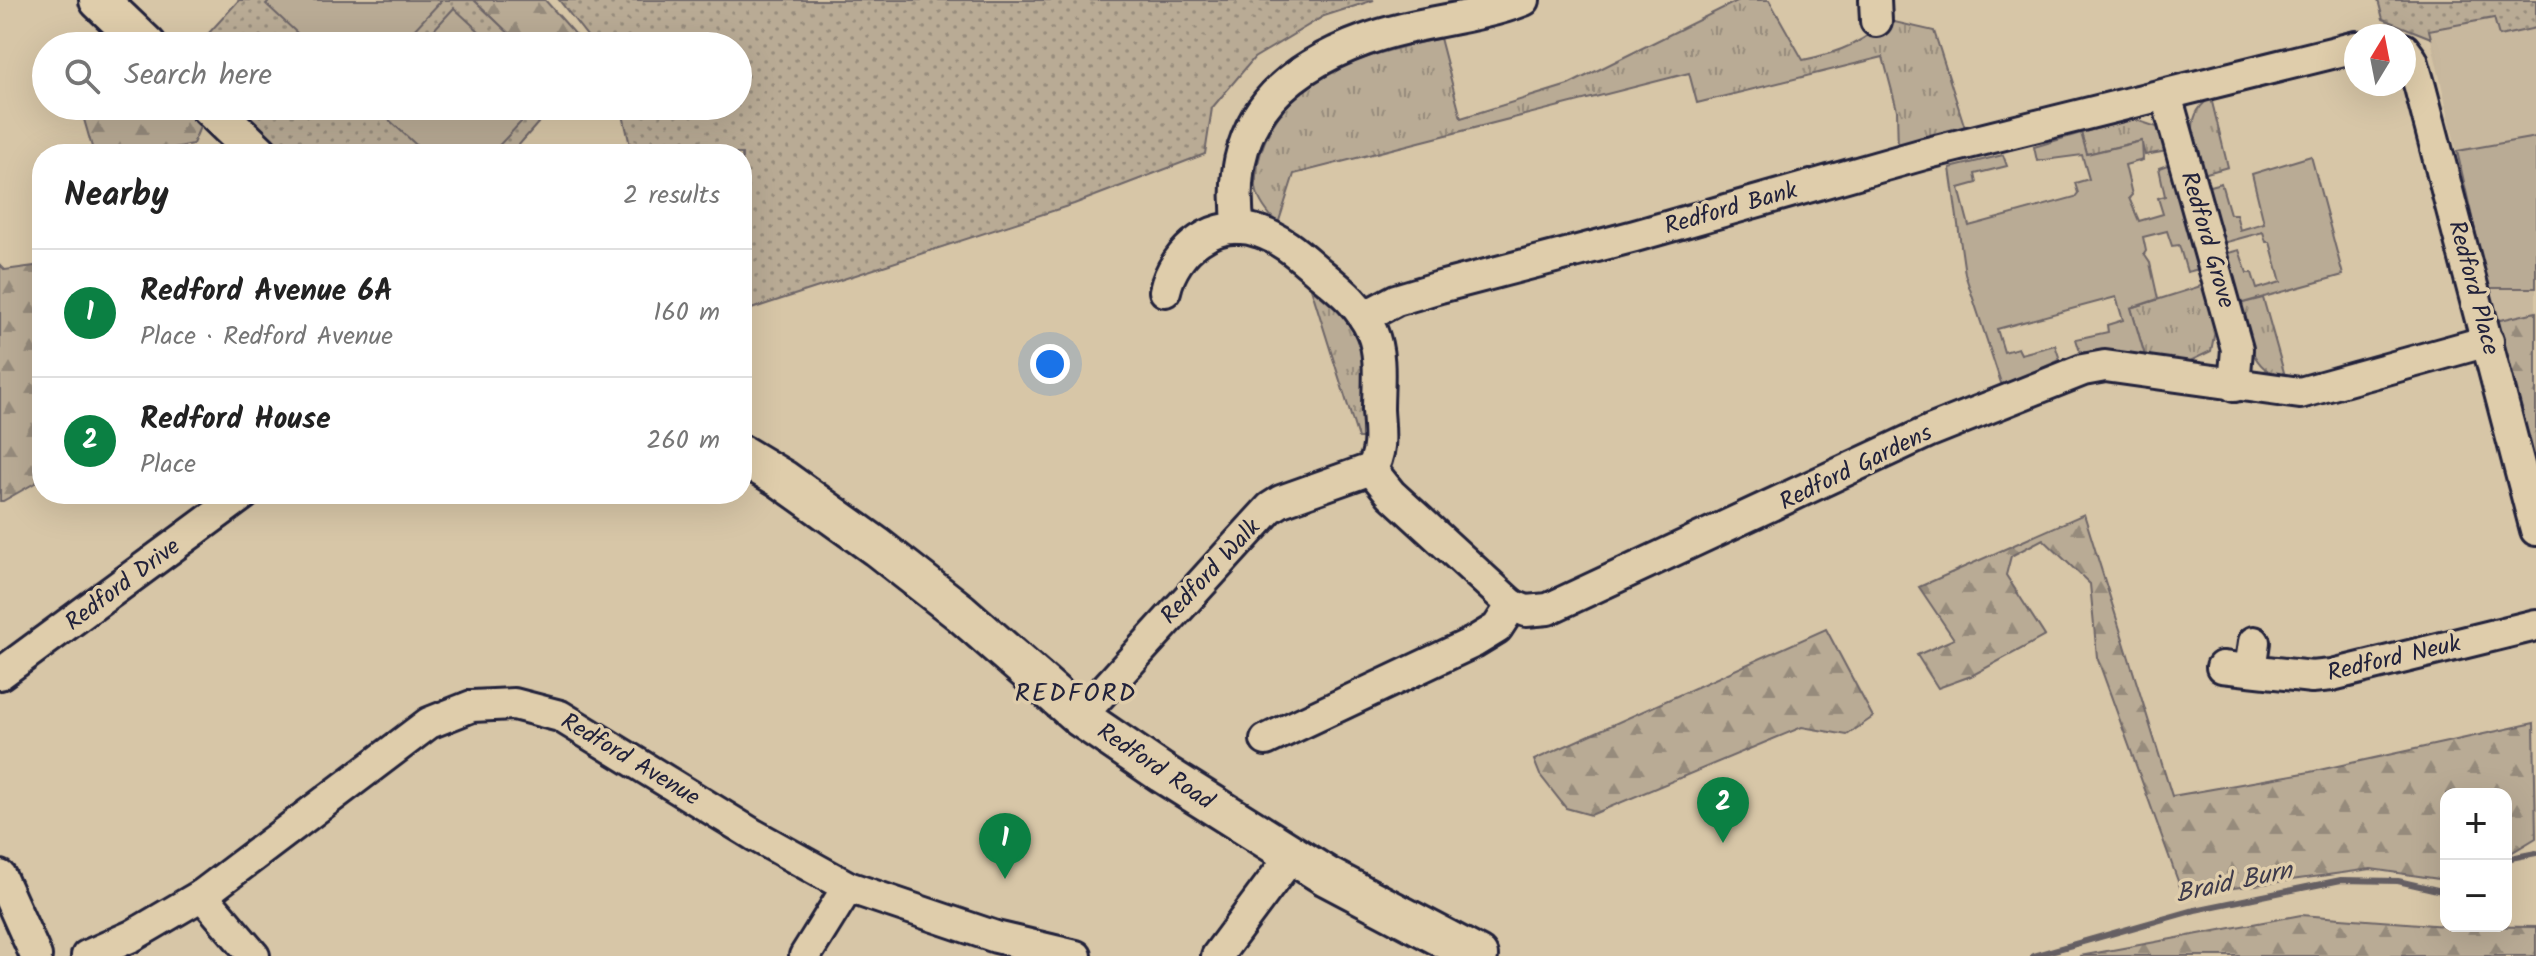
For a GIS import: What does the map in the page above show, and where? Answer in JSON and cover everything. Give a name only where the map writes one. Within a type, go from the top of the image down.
[{"type":"main road","points":[[99,0],[132,32]]},
{"type":"main road","points":[[224,120],[249,144]]},
{"type":"main road","name":"Redford Road","points":[[752,461],[877,547],[960,612],[1080,717],[1292,855],[1478,956]]},
{"type":"street","points":[[1239,228],[1236,171],[1241,146],[1256,117],[1282,88],[1314,63],[1366,39],[1498,10],[1524,0]]},
{"type":"street","name":"Redford Bank","points":[[1364,317],[1396,300],[1440,287],[1635,236],[1924,154],[2344,50]]},
{"type":"street","name":"Redford Place","points":[[2416,74],[2536,530]]},
{"type":"street","name":"Redford Grove","points":[[2166,95],[2237,349],[2234,386]]},
{"type":"street","points":[[1165,291],[1169,272],[1192,244],[1210,234],[1239,228],[1257,231],[1288,246],[1344,293],[1364,317],[1377,350],[1379,450],[1371,469],[1391,494],[1512,605],[1497,628],[1474,642],[1265,739]]},
{"type":"street","name":"Redford Gardens","points":[[1512,605],[1526,611],[1548,609],[1930,431],[2083,370],[2105,366],[2300,393],[2488,341]]},
{"type":"street","name":"Redford Walk","points":[[1080,717],[1270,508],[1281,501],[1371,469]]},
{"type":"street","name":"Redford Drive","points":[[0,674],[230,504]]},
{"type":"street","name":"Redford Neuk","points":[[2242,660],[2312,677],[2332,675],[2536,625]]},
{"type":"street","name":"Redford Avenue","points":[[87,956],[132,936],[202,895],[429,723],[472,706],[514,704],[560,716],[754,835],[848,887],[996,937],[1076,956]]},
{"type":"street","points":[[1217,956],[1292,855]]},
{"type":"street","points":[[0,876],[36,956]]},
{"type":"street","points":[[805,956],[848,887]]},
{"type":"street","points":[[202,895],[254,956]]},
{"type":"shaded area","points":[[2495,18],[2499,36],[2536,28],[2536,312],[2496,321],[2429,31]]},
{"type":"green space","points":[[239,0],[474,0],[507,32],[210,32]]},
{"type":"green space","points":[[270,0],[442,0],[412,32],[296,32],[266,4]]},
{"type":"green space","points":[[474,0],[545,0],[574,32],[507,32]]},
{"type":"green space","points":[[559,0],[1374,0],[1324,16],[1254,58],[1212,108],[1205,154],[1074,204],[752,309],[752,144],[630,144],[624,120],[752,120],[752,32],[584,32]]},
{"type":"green space","points":[[1739,0],[1769,0],[1803,60],[1848,46],[1869,35],[1886,20],[1934,31],[1966,131],[1898,151],[1897,110],[1883,57],[1697,103],[1689,73],[1294,174],[1278,224],[1259,199],[1256,174],[1261,152],[1273,125],[1289,103],[1310,85],[1358,60],[1440,38],[1461,118],[1568,85]]},
{"type":"green space","points":[[2378,0],[2536,0],[2536,28],[2499,36],[2494,18],[2429,30],[2431,38],[2416,32],[2416,24],[2396,24],[2383,19]]},
{"type":"green space","points":[[454,8],[480,32],[432,32]]},
{"type":"green space","points":[[2211,98],[2228,167],[2203,174],[2193,123],[2202,105]]},
{"type":"green space","points":[[2133,119],[2157,127],[2167,151],[2145,155],[2141,141],[2087,154],[2081,133]]},
{"type":"green space","points":[[84,120],[202,122],[193,144],[91,144]]},
{"type":"green space","points":[[251,120],[541,120],[520,144],[277,144]]},
{"type":"green space","points":[[389,120],[523,120],[500,144],[415,144]]},
{"type":"green space","points":[[2081,133],[2087,154],[2142,141],[2143,160],[2125,165],[2132,195],[2129,198],[2139,221],[2163,214],[2158,198],[2165,196],[2159,168],[2170,164],[2199,269],[2187,272],[2179,245],[2172,246],[2167,231],[2143,237],[2144,254],[2150,263],[2158,299],[2131,308],[2145,356],[2080,352],[2076,339],[2108,332],[2107,325],[2123,320],[2116,297],[1997,329],[2004,352],[2018,348],[2021,354],[2055,345],[2060,360],[2002,386],[1965,274],[1950,168],[2003,155],[2007,166],[1975,174],[1977,183],[1959,188],[1969,226],[2075,197],[2078,193],[2075,183],[2089,179],[2082,155],[2037,161],[2034,147]]},
{"type":"green space","points":[[2536,137],[2536,288],[2488,288],[2457,151]]},
{"type":"green space","points":[[2311,156],[2343,275],[2239,304],[2225,254],[2239,250],[2257,289],[2281,282],[2270,242],[2266,242],[2263,232],[2223,243],[2206,187],[2221,183],[2230,214],[2236,214],[2240,230],[2264,223],[2252,174]]},
{"type":"green space","points":[[0,265],[5,270],[32,266],[32,485],[0,501]]},
{"type":"green space","points":[[2204,285],[2216,326],[2211,351],[2188,362],[2145,356],[2131,308]]},
{"type":"green space","points":[[1311,288],[1331,304],[1354,330],[1362,349],[1365,438],[1358,438]]},
{"type":"green space","points":[[2263,298],[2285,376],[2264,367],[2248,338],[2239,304]]},
{"type":"green space","points":[[2536,312],[2536,480],[2496,321]]},
{"type":"green space","points":[[2084,514],[2172,796],[2310,772],[2534,723],[2536,838],[2512,852],[2512,788],[2440,788],[2440,879],[2371,869],[2183,895],[2097,657],[2090,584],[2043,539],[2011,556],[2006,575],[2045,636],[1971,676],[1938,688],[1917,655],[1954,639],[1919,587]]},
{"type":"green space","points":[[1826,629],[1873,717],[1847,735],[1802,727],[1591,815],[1566,808],[1540,775],[1534,760]]},
{"type":"green space","points":[[2301,915],[2440,926],[2440,932],[2512,932],[2512,927],[2536,927],[2536,956],[2080,956]]},
{"type":"waterway","name":"Braid Burn","points":[[2512,858],[2536,853]]},
{"type":"waterway","name":"Braid Burn","points":[[2033,956],[2195,910],[2341,880],[2398,881],[2440,891]]},
{"type":"place","name":"Redford House","points":[[1723,843]]},
{"type":"place","name":"Redford Avenue 6A","points":[[1005,879]]},
{"type":"district","name":"REDFORD","points":[[1076,694]]}]
